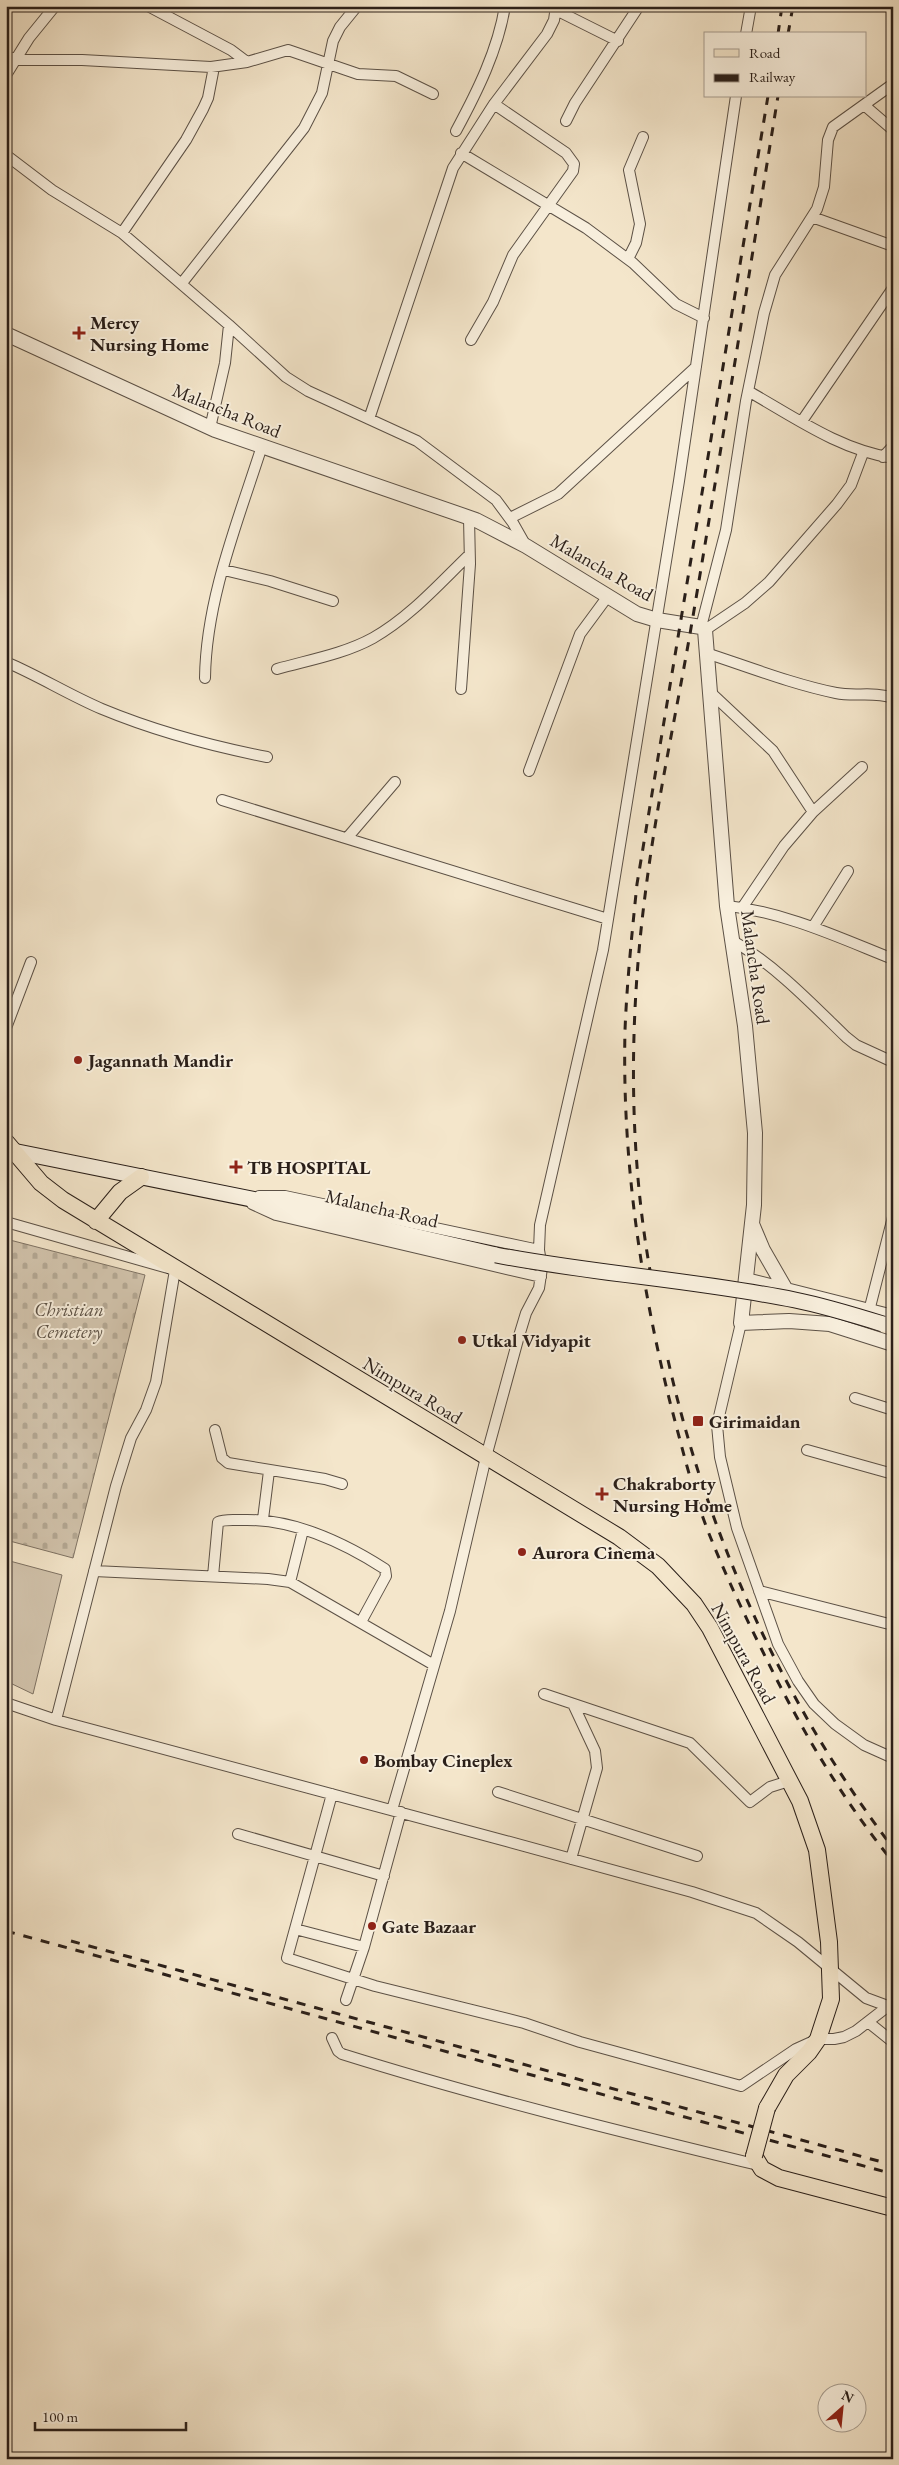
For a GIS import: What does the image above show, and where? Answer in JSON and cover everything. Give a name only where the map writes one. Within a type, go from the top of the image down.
[{"type":"main road","name":"Malancha Road","points":[[10,1147],[496,1255],[558,1267],[730,1289],[795,1300],[890,1323]]},
{"type":"main road","name":"Nimpura Road","points":[[10,1147],[41,1183],[96,1221],[619,1537],[658,1566],[694,1604],[730,1665],[800,1801],[817,1850],[831,1970],[831,2000],[818,2038],[810,2052],[786,2075],[767,2108],[756,2160]]},
{"type":"main road","points":[[96,1221],[120,1192],[141,1177]]},
{"type":"main road","points":[[756,2160],[762,2169],[789,2182],[893,2208]]},
{"type":"street","points":[[6,75],[11,58],[55,6]]},
{"type":"street","points":[[148,6],[165,10],[231,50],[247,62]]},
{"type":"street","points":[[182,283],[304,128],[322,93],[330,49],[340,27],[357,6]]},
{"type":"street","points":[[456,131],[479,84],[497,40],[505,6]]},
{"type":"street","points":[[566,121],[575,103],[618,41],[639,6]]},
{"type":"street","points":[[746,32],[751,6]]},
{"type":"street","points":[[369,419],[452,168],[494,104],[541,42],[554,20],[556,8],[618,41]]},
{"type":"street","points":[[11,58],[214,67],[247,62],[288,50],[302,53],[327,64],[358,74],[396,76],[433,94]]},
{"type":"street","points":[[122,233],[186,140],[199,117],[208,98],[214,67]]},
{"type":"street","points":[[703,628],[726,530],[748,391],[764,313],[775,275],[812,217],[824,187],[831,132],[834,127],[893,84]]},
{"type":"street","points":[[346,2000],[354,1980],[384,1876],[397,1811],[450,1610],[486,1457],[519,1336],[541,1277],[540,1225],[603,950],[704,318],[736,98]]},
{"type":"street","points":[[471,340],[493,302],[513,255],[573,172],[574,164],[566,153],[494,104]]},
{"type":"street","points":[[864,105],[893,130]]},
{"type":"street","points":[[628,259],[636,243],[640,224],[629,170],[643,137]]},
{"type":"street","points":[[461,153],[586,228],[628,259],[676,304],[704,318]]},
{"type":"street","points":[[6,155],[52,190],[122,233],[182,283],[291,381],[308,391],[417,441],[496,500],[510,518],[526,546]]},
{"type":"street","points":[[812,217],[893,246]]},
{"type":"street","points":[[802,421],[893,288]]},
{"type":"street","points":[[210,428],[225,363],[229,325]]},
{"type":"street","name":"Malancha Road","points":[[6,334],[210,428],[469,518],[526,546],[637,614],[656,620],[703,628],[728,906],[745,1026],[755,1133],[752,1224],[741,1323]]},
{"type":"street","points":[[510,518],[558,494],[696,367]]},
{"type":"street","points":[[748,391],[844,445],[864,453],[888,458],[893,446]]},
{"type":"street","points":[[204,678],[209,625],[262,446]]},
{"type":"street","points":[[703,628],[745,603],[769,582],[837,504],[851,485],[864,453]]},
{"type":"street","points":[[461,689],[470,555],[469,518]]},
{"type":"street","points":[[277,668],[349,649],[372,639],[412,610],[470,555]]},
{"type":"street","points":[[224,570],[270,581],[333,601]]},
{"type":"street","points":[[529,771],[580,634],[608,596]]},
{"type":"street","points":[[706,653],[801,684],[837,693],[881,694],[893,698]]},
{"type":"street","points":[[6,662],[102,708],[170,732],[231,750],[267,757]]},
{"type":"street","points":[[710,692],[773,751],[813,812]]},
{"type":"street","points":[[742,908],[784,846],[813,812],[862,768]]},
{"type":"street","points":[[347,838],[395,782]]},
{"type":"street","points":[[222,800],[608,919]]},
{"type":"street","points":[[813,928],[848,871]]},
{"type":"street","points":[[728,906],[742,908],[813,928],[893,959]]},
{"type":"street","points":[[732,941],[750,952],[781,978],[846,1038],[856,1045],[893,1062]]},
{"type":"street","points":[[6,1028],[31,962]]},
{"type":"street","points":[[235,1196],[285,1196],[539,1250]]},
{"type":"street","points":[[235,1196],[276,1215],[541,1277]]},
{"type":"street","points":[[869,1311],[893,1217]]},
{"type":"street","points":[[6,1222],[175,1270],[156,1382],[146,1410],[131,1438],[94,1571],[56,1720]]},
{"type":"street","points":[[752,1224],[763,1250],[786,1290]]},
{"type":"street","points":[[746,1280],[869,1311],[890,1323]]},
{"type":"street","points":[[893,1344],[830,1324],[789,1321],[741,1323],[717,1425],[720,1456],[737,1528],[778,1644],[798,1681],[814,1704],[836,1724],[864,1745],[893,1758]]},
{"type":"street","points":[[855,1398],[893,1410]]},
{"type":"street","points":[[215,1430],[222,1458],[228,1463],[325,1479],[342,1484]]},
{"type":"street","points":[[807,1450],[893,1474]]},
{"type":"street","points":[[263,1519],[268,1471]]},
{"type":"street","points":[[213,1576],[218,1522],[263,1519],[303,1530],[349,1547],[386,1572],[361,1622]]},
{"type":"street","points":[[290,1582],[303,1530]]},
{"type":"street","points":[[94,1571],[213,1576],[290,1582],[434,1665]]},
{"type":"street","points":[[759,1591],[893,1625]]},
{"type":"street","points":[[544,1694],[690,1743],[747,1801],[755,1800],[761,1792],[770,1787],[789,1781]]},
{"type":"street","points":[[6,1703],[56,1720],[397,1811],[756,1913],[798,1942],[866,1998],[890,2007]]},
{"type":"street","points":[[571,1859],[597,1768],[597,1758],[573,1704]]},
{"type":"street","points":[[498,1792],[697,1856]]},
{"type":"street","points":[[332,1794],[287,1958],[354,1980],[524,2023],[580,2042],[741,2086],[750,2082],[774,2063],[818,2038],[834,2039],[844,2036],[890,2007]]},
{"type":"street","points":[[238,1834],[384,1876]]},
{"type":"street","points":[[295,1928],[364,1947]]},
{"type":"street","points":[[868,2022],[893,2042]]},
{"type":"street","points":[[332,2038],[338,2051],[342,2054],[402,2072],[547,2113],[756,2160]]},
{"type":"green space","name":"Christian Cemetery","points":[[6,1239],[145,1275],[73,1558],[6,1540]]},
{"type":"green space","points":[[6,1560],[62,1575],[33,1694],[6,1681]]},
{"type":"railway","points":[[778,32],[782,6]]},
{"type":"railway","points":[[788,32],[793,6]]},
{"type":"railway","points":[[768,98],[637,884],[628,975],[625,1030],[625,1078],[630,1172],[642,1266],[660,1360],[689,1474],[706,1525],[742,1609],[790,1705],[838,1786],[893,1862]]},
{"type":"railway","points":[[651,1276],[643,1228],[635,1131],[634,1034],[640,936],[656,823],[691,628],[778,98]]},
{"type":"railway","points":[[668,1360],[684,1425],[704,1490],[754,1616],[784,1677],[817,1736],[893,1848]]},
{"type":"railway","points":[[6,1931],[893,2174]]},
{"type":"railway","points":[[71,1941],[893,2165]]},
{"type":"place","name":"Mercy Nursing Home","points":[[79,333]]},
{"type":"place","name":"Jagannath Mandir","points":[[78,1060]]},
{"type":"place","name":"TB HOSPITAL","points":[[236,1167]]},
{"type":"place","name":"Utkal Vidyapit","points":[[462,1340]]},
{"type":"place","name":"Girimaidan","points":[[698,1421]]},
{"type":"place","name":"Chakraborty Nursing Home","points":[[602,1494]]},
{"type":"place","name":"Aurora Cinema","points":[[522,1552]]},
{"type":"place","name":"Bombay Cineplex","points":[[364,1760]]},
{"type":"place","name":"Gate Bazaar","points":[[372,1926]]}]
